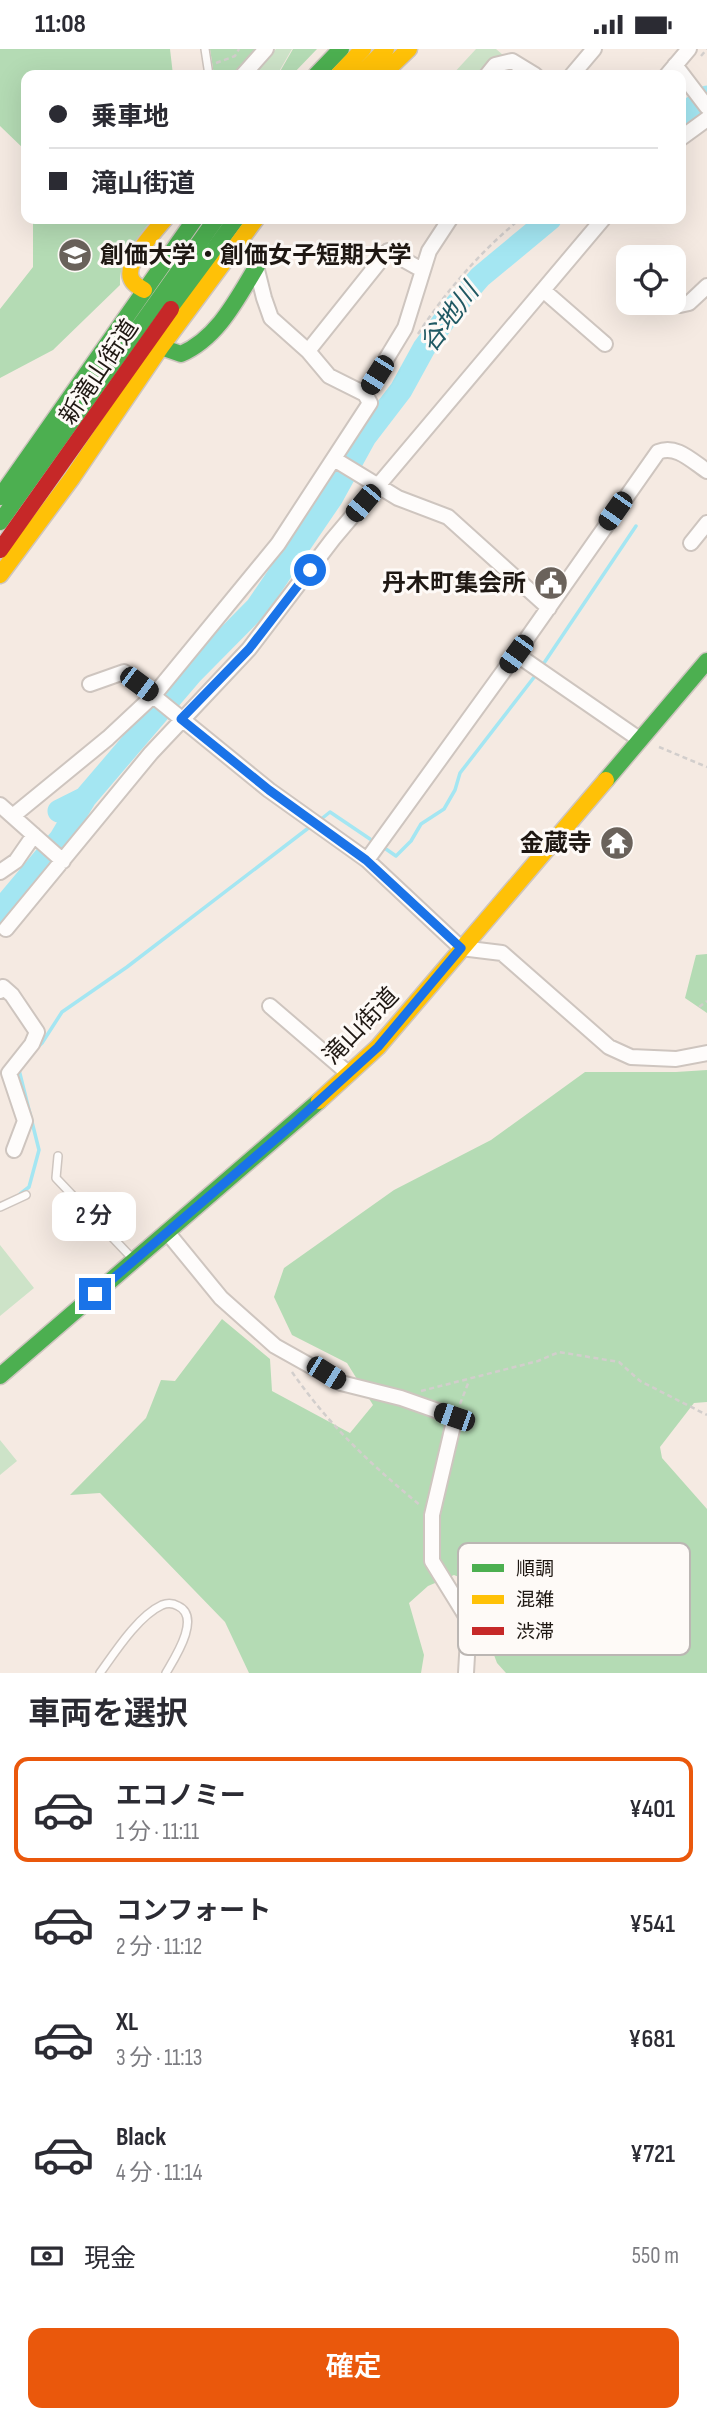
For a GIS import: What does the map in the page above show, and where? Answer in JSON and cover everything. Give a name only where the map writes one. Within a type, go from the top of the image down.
[{"type":"main road","points":[[321,70],[341,49]]},
{"type":"main road","points":[[343,70],[363,49]]},
{"type":"main road","points":[[364,70],[386,49]]},
{"type":"main road","points":[[387,70],[409,49]]},
{"type":"main road","points":[[144,290],[134,283],[129,272],[132,263],[160,224]]},
{"type":"main road","points":[[0,498],[191,224]]},
{"type":"main road","name":"新滝山街道","points":[[0,522],[86,404],[150,307],[212,224]]},
{"type":"main road","name":"新滝山街道","points":[[0,550],[232,224]]},
{"type":"main road","points":[[0,575],[65,488],[161,347],[252,224]]},
{"type":"main road","points":[[161,347],[181,354],[205,341],[234,303],[255,260]]},
{"type":"main road","name":"滝山街道","points":[[0,1376],[378,1047],[707,661]]},
{"type":"street","points":[[247,70],[266,49]]},
{"type":"street","points":[[576,70],[594,49]]},
{"type":"street","points":[[671,70],[689,49]]},
{"type":"street","points":[[491,70],[495,65],[512,61],[527,70]]},
{"type":"street","points":[[686,82],[707,107]]},
{"type":"street","points":[[686,134],[707,119]]},
{"type":"street","points":[[365,394],[405,328],[429,251],[447,224]]},
{"type":"street","points":[[6,929],[179,717],[249,649],[371,483],[599,224]]},
{"type":"street","points":[[308,351],[388,251],[422,270]]},
{"type":"street","points":[[14,815],[155,696],[278,544],[338,461],[370,403],[365,394],[329,376],[308,351],[271,318],[255,260]]},
{"type":"street","points":[[686,304],[707,286]]},
{"type":"street","points":[[543,290],[605,344]]},
{"type":"street","points":[[366,860],[549,608],[658,452],[666,448],[678,451],[707,471]]},
{"type":"street","points":[[338,461],[398,498],[448,517],[549,608]]},
{"type":"street","points":[[691,543],[707,523]]},
{"type":"street","points":[[516,654],[639,739]]},
{"type":"street","points":[[90,684],[124,672],[269,790],[366,860],[461,948],[502,953],[609,1047],[631,1057],[676,1059],[707,1053]]},
{"type":"street","points":[[0,805],[61,859]]},
{"type":"street","points":[[0,872],[16,861],[37,838]]},
{"type":"street","points":[[0,991],[3,987],[12,995],[37,1032],[32,1044],[4,1078],[25,1121],[14,1150]]},
{"type":"street","points":[[270,1006],[349,1074]]},
{"type":"street","points":[[167,1232],[222,1298],[275,1346],[341,1383],[401,1398],[454,1417],[432,1515],[432,1561],[458,1603]]},
{"type":"street","points":[[466,1673],[467,1655]]},
{"type":"lane","points":[[205,49],[209,70]]},
{"type":"lane","points":[[58,1156],[56,1178],[134,1260]]},
{"type":"lane","points":[[0,1207],[26,1195]]},
{"type":"lane","points":[[100,1673],[140,1623],[162,1605],[171,1603],[186,1612],[187,1623],[181,1648],[166,1673]]},
{"type":"path","points":[[211,70],[235,56],[239,49]]},
{"type":"path","points":[[415,339],[460,278],[482,253],[514,224]]},
{"type":"path","points":[[639,739],[707,767]]},
{"type":"path","points":[[699,1007],[707,1001]]},
{"type":"path","points":[[401,1398],[559,1352],[619,1362],[640,1381],[707,1415]]},
{"type":"path","points":[[288,1366],[315,1406],[371,1465],[432,1515]]},
{"type":"path","points":[[454,1417],[470,1380]]},
{"type":"green space","points":[[0,49],[170,49],[172,70],[21,70],[21,146],[0,126]]},
{"type":"green space","points":[[210,49],[259,49],[238,70],[213,70]]},
{"type":"green space","points":[[276,49],[292,49],[280,70],[255,70]]},
{"type":"green space","points":[[293,49],[317,49],[297,70],[281,70]]},
{"type":"green space","points":[[476,49],[496,49],[503,55],[489,70],[457,70]]},
{"type":"green space","points":[[33,224],[148,224],[126,257],[120,285],[53,350],[0,378],[0,309],[33,267]]},
{"type":"green space","points":[[707,954],[707,1013],[685,998],[696,955]]},
{"type":"green space","points":[[707,1070],[707,1402],[694,1403],[660,1447],[662,1458],[707,1509],[707,1673],[506,1673],[494,1655],[690,1655],[690,1543],[458,1543],[458,1577],[454,1575],[428,1586],[409,1603],[424,1655],[421,1673],[249,1673],[225,1622],[100,1493],[70,1495],[146,1418],[161,1380],[175,1381],[222,1319],[270,1359],[272,1391],[350,1433],[373,1405],[347,1363],[292,1335],[274,1297],[284,1268],[394,1190],[491,1140],[585,1072]]},
{"type":"green space","points":[[0,1245],[34,1288],[0,1316]]},
{"type":"green space","points":[[0,1440],[17,1461],[0,1475]]},
{"type":"waterway","name":"谷地川","points":[[686,112],[707,97]]},
{"type":"waterway","name":"谷地川","points":[[59,811],[85,798],[191,674],[257,607],[332,497],[365,437],[401,390],[424,348],[454,307],[480,277],[544,224]]},
{"type":"waterway","points":[[542,666],[636,526]]},
{"type":"waterway","points":[[383,847],[396,856],[411,841],[421,824],[444,809],[455,790],[460,773],[535,676]]},
{"type":"waterway","name":"谷地川","points":[[0,911],[61,838],[85,798]]},
{"type":"waterway","points":[[320,820],[330,812],[370,839]]},
{"type":"waterway","points":[[32,1053],[42,1043],[62,1012],[127,967],[311,826]]},
{"type":"waterway","points":[[20,1194],[29,1187],[39,1150],[19,1070],[21,1067]]},
{"type":"traffic: fast","points":[[321,70],[341,49]]},
{"type":"traffic: fast","points":[[0,497],[191,224]]},
{"type":"traffic: fast","points":[[0,522],[212,224]]},
{"type":"traffic: fast","points":[[171,309],[232,224]]},
{"type":"traffic: fast","points":[[161,347],[181,354],[206,338],[234,304],[257,266]]},
{"type":"traffic: fast","points":[[606,780],[707,661]]},
{"type":"traffic: fast","points":[[0,1376],[319,1101]]},
{"type":"traffic: slow","points":[[343,70],[363,49]]},
{"type":"traffic: slow","points":[[365,70],[386,49]]},
{"type":"traffic: slow","points":[[387,70],[409,49]]},
{"type":"traffic: slow","points":[[144,290],[132,280],[132,264],[161,224]]},
{"type":"traffic: slow","points":[[0,575],[72,478],[161,347],[252,224]]},
{"type":"traffic: slow","points":[[319,1101],[378,1047],[606,780]]},
{"type":"traffic: jam","points":[[0,550],[171,309]]},
{"type":"place","name":"創価大学・創価女子短期大学","points":[[75,255]]},
{"type":"place","name":"丹木町集会所","points":[[551,583]]},
{"type":"place","name":"金蔵寺","points":[[617,843]]},
{"type":"route","points":[[95,1294],[291,1126],[378,1047],[461,948],[366,860],[269,790],[181,719],[249,649],[310,570]]}]
